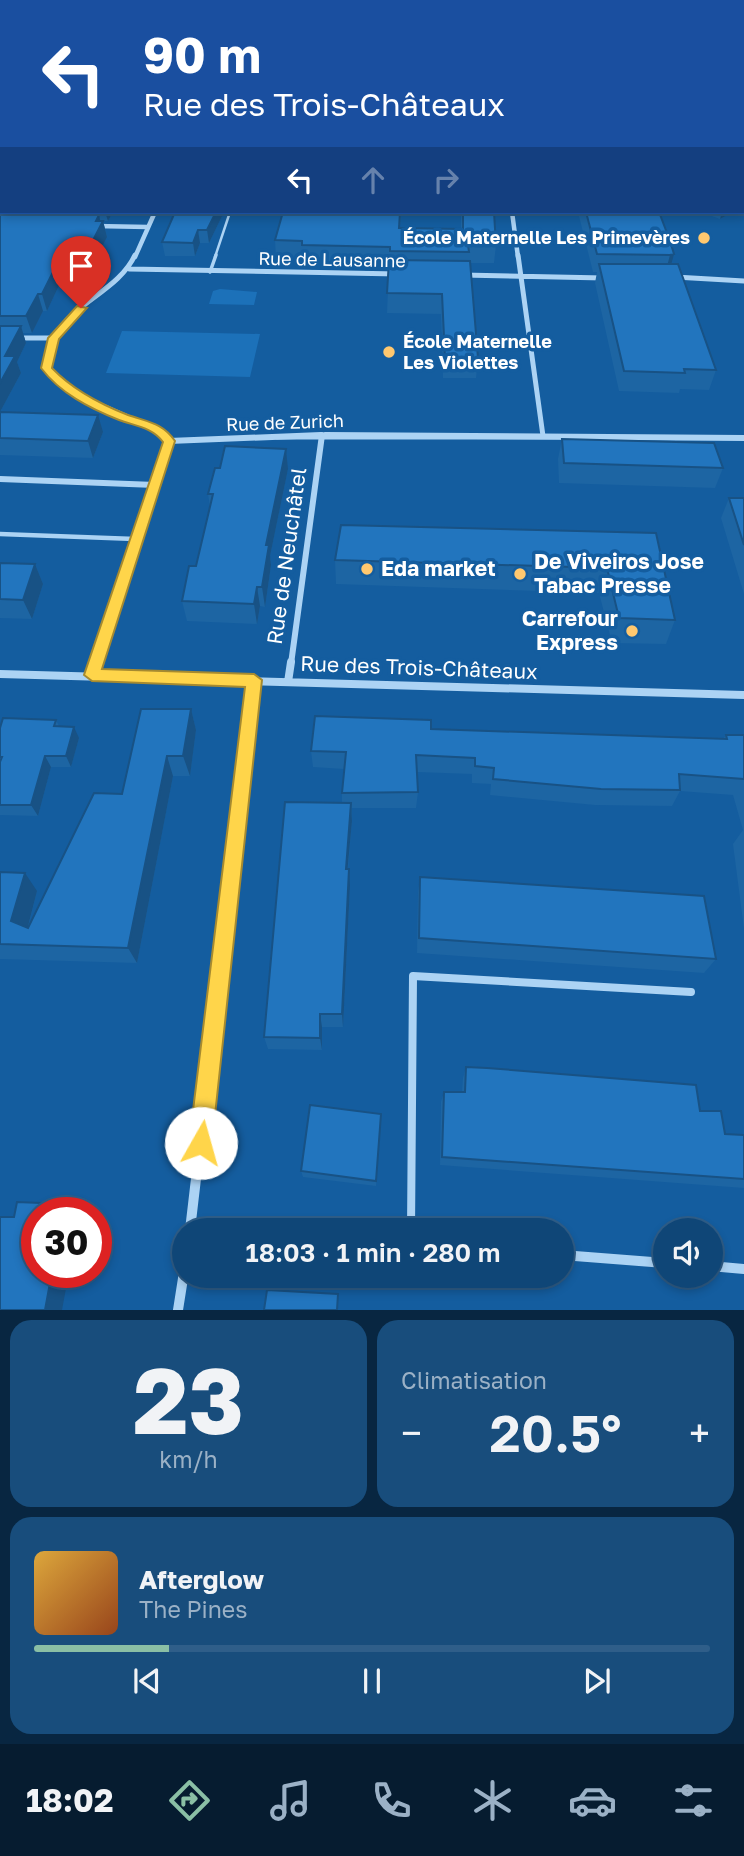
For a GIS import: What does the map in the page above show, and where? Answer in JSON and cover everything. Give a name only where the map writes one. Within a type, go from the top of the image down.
[{"type":"street","points":[[92,675],[169,441],[160,430],[122,417],[65,389],[46,368],[54,338],[65,322],[129,269],[154,214]]},
{"type":"street","points":[[512,214],[543,436]]},
{"type":"street","points":[[83,226],[148,227]]},
{"type":"street","name":"Rue de Lausanne","points":[[129,269],[400,275]]},
{"type":"street","points":[[455,275],[611,278]]},
{"type":"street","points":[[666,279],[682,275],[744,281]]},
{"type":"street","points":[[0,338],[54,338]]},
{"type":"street","name":"Rue de Zurich","points":[[169,441],[321,435],[744,438]]},
{"type":"street","name":"Rue de Neuchâtel","points":[[288,682],[321,435]]},
{"type":"street","points":[[0,479],[155,485]]},
{"type":"street","name":"Rue des Trois-Châteaux","points":[[0,674],[744,695]]},
{"type":"street","points":[[192,1218],[254,680]]},
{"type":"street","points":[[574,1256],[653,1262]]},
{"type":"street","points":[[723,1267],[744,1269]]},
{"type":"street","points":[[178,1310],[181,1288]]},
{"type":"lane","points":[[210,272],[229,214]]},
{"type":"lane","points":[[0,534],[135,539]]},
{"type":"lane","points":[[411,1218],[412,976],[691,992]]},
{"type":"shaded area","points":[[220,289],[257,292],[254,305],[209,304],[213,291]]},
{"type":"shaded area","points":[[122,331],[260,334],[250,377],[106,373]]},
{"type":"building","points":[[0,214],[99,215],[96,221],[103,221],[89,248],[65,248],[42,294],[38,294],[26,316],[0,316]]},
{"type":"building","points":[[174,214],[215,214],[207,230],[198,230],[193,243],[162,242]]},
{"type":"building","points":[[282,214],[400,214],[399,228],[463,229],[463,214],[494,214],[496,245],[468,245],[469,252],[390,251],[390,247],[302,245],[302,241],[275,240]]},
{"type":"building","points":[[587,214],[660,214],[667,233],[653,240],[670,241],[674,254],[670,255],[597,254]]},
{"type":"building","points":[[389,260],[470,261],[478,358],[445,358],[442,294],[387,293]]},
{"type":"building","points":[[599,264],[678,264],[716,370],[684,369],[685,373],[624,371]]},
{"type":"building","points":[[0,326],[21,326],[5,356],[15,356],[0,383]]},
{"type":"building","points":[[0,412],[98,415],[88,441],[0,438]]},
{"type":"building","points":[[562,439],[714,443],[723,468],[564,463]]},
{"type":"building","points":[[225,446],[286,449],[266,545],[269,545],[262,587],[257,587],[254,604],[182,601],[189,566],[196,566],[213,494],[208,494],[215,468],[220,468]]},
{"type":"building","points":[[729,498],[744,498],[744,545]]},
{"type":"building","points":[[341,525],[656,533],[675,620],[619,618],[607,568],[335,560]]},
{"type":"building","points":[[0,563],[35,564],[23,600],[0,599]]},
{"type":"building","points":[[141,709],[191,709],[183,756],[167,756],[128,948],[0,944],[0,872],[25,873],[11,921],[28,928],[94,793],[122,794]]},
{"type":"building","points":[[315,716],[431,720],[431,729],[727,739],[726,735],[744,735],[744,779],[679,774],[680,790],[601,789],[493,779],[494,768],[475,766],[475,758],[416,755],[418,792],[342,793],[346,752],[311,751]]},
{"type":"building","points":[[3,718],[56,720],[54,726],[74,727],[66,756],[45,756],[31,805],[0,805],[0,728]]},
{"type":"building","points":[[285,802],[351,803],[346,869],[349,869],[342,1014],[320,1014],[320,1038],[264,1037]]},
{"type":"building","points":[[420,877],[704,896],[716,959],[419,938]]},
{"type":"building","points":[[466,1067],[696,1085],[700,1111],[721,1111],[725,1134],[744,1135],[744,1179],[442,1157],[444,1092],[465,1092]]},
{"type":"building","points":[[310,1105],[381,1114],[376,1181],[301,1171]]},
{"type":"building","points":[[17,1202],[21,1202],[21,1288],[49,1288],[45,1310],[0,1310],[0,1217],[14,1217]]},
{"type":"building","points":[[267,1290],[338,1294],[337,1310],[264,1310]]},
{"type":"place","name":"École Maternelle Les Primevères","points":[[704,238]]},
{"type":"place","name":"École Maternelle Les Violettes","points":[[389,352]]},
{"type":"place","name":"Eda market","points":[[367,569]]},
{"type":"place","name":"De Viveiros Jose Tabac Presse","points":[[520,574]]},
{"type":"place","name":"Carrefour Express","points":[[632,631]]},
{"type":"route","points":[[81,308],[65,322],[54,338],[46,368],[65,389],[122,417],[160,430],[169,441],[92,675],[254,680],[201,1143]]}]
